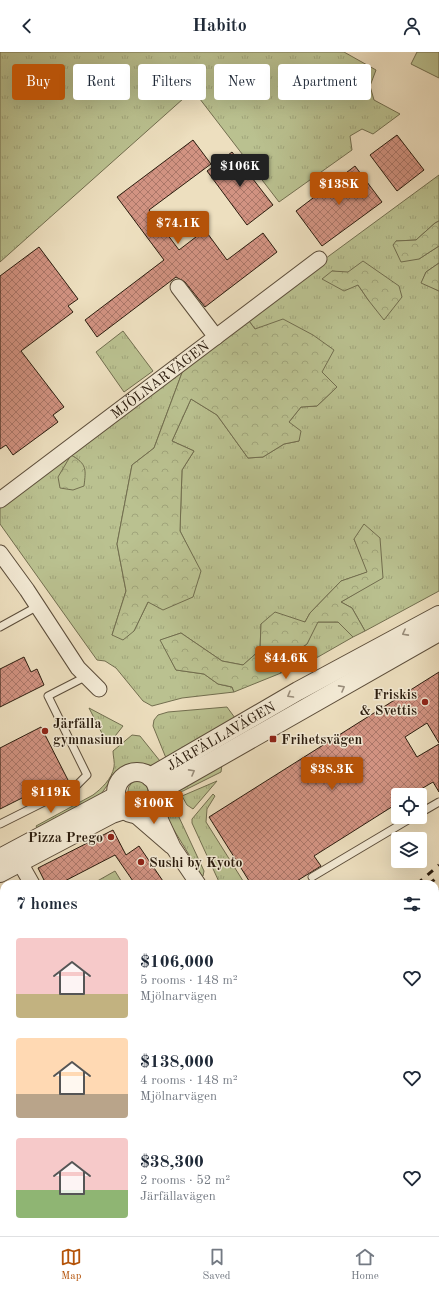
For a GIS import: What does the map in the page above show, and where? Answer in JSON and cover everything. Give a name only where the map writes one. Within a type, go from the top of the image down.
[{"type":"street","name":"MJÖLNARVÄGEN","points":[[0,500],[319,258]]},
{"type":"street","points":[[178,286],[216,337]]},
{"type":"street","points":[[0,553],[38,606],[78,668],[85,677],[99,689]]},
{"type":"street","name":"JÄRFÄLLAVÄGEN","points":[[155,790],[298,691],[439,615]]},
{"type":"street","name":"JÄRFÄLLAVÄGEN","points":[[155,790],[366,675],[439,632]]},
{"type":"street","points":[[173,848],[124,806],[118,783],[126,775],[140,772],[155,790],[161,821],[173,848],[195,880]]},
{"type":"street","points":[[0,873],[11,857],[112,814],[124,806],[146,812],[152,808],[155,790]]},
{"type":"street","points":[[11,857],[29,880]]},
{"type":"lane","points":[[0,627],[38,606]]},
{"type":"lane","points":[[0,824],[76,786],[87,775],[48,696],[85,677]]},
{"type":"lane","points":[[427,809],[439,802]]},
{"type":"lane","points":[[312,877],[401,824]]},
{"type":"green space","points":[[0,52],[344,52],[365,64],[278,64],[278,100],[371,100],[371,90],[374,100],[400,114],[373,134],[362,129],[350,136],[352,150],[279,202],[201,100],[206,100],[206,64],[138,64],[138,100],[182,100],[0,262]]},
{"type":"green space","points":[[417,52],[439,52],[439,78],[411,64]]},
{"type":"green space","points":[[371,67],[376,70],[371,83]]},
{"type":"green space","points":[[439,175],[439,221],[416,240],[396,241],[419,259],[439,246],[439,263],[426,272],[422,282],[439,291],[439,591],[365,631],[352,608],[341,602],[383,577],[354,539],[368,572],[341,581],[310,613],[305,622],[261,624],[260,650],[243,665],[222,661],[181,633],[161,640],[176,670],[204,674],[218,684],[232,687],[234,692],[182,698],[152,706],[143,701],[116,668],[105,661],[97,660],[0,524],[0,503],[186,362],[154,448],[132,465],[117,544],[126,591],[112,635],[134,631],[148,602],[200,571],[180,531],[182,470],[194,451],[172,441],[191,399],[217,415],[248,458],[263,457],[284,444],[299,441],[289,422],[301,407],[317,406],[337,387],[322,372],[255,329],[246,317]],"holes":[[[332,271],[348,273],[402,297],[369,301],[358,285]]]},
{"type":"green space","points":[[439,221],[439,246],[419,259],[401,262],[393,245],[396,241],[416,240]]},
{"type":"green space","points":[[363,261],[399,286],[402,297],[384,320],[358,285],[344,291],[322,279],[332,271],[348,272]]},
{"type":"green space","points":[[439,263],[439,291],[421,283],[426,272]]},
{"type":"green space","points":[[246,317],[255,329],[283,319],[313,335],[334,350],[322,372],[337,387],[317,406],[301,407],[289,422],[301,431],[299,441],[284,444],[263,457],[248,458],[217,415],[191,399],[172,441],[194,451],[182,470],[180,531],[201,571],[193,597],[163,610],[148,602],[134,631],[123,640],[112,635],[126,591],[117,544],[132,465],[154,448],[186,362]]},
{"type":"green space","points":[[123,331],[153,371],[124,392],[96,352]]},
{"type":"green space","points":[[71,455],[83,464],[85,471],[84,486],[73,490],[60,488],[58,477]]},
{"type":"green space","points":[[364,524],[380,538],[383,578],[341,602],[352,608],[365,631],[353,637],[338,622],[318,622],[307,644],[277,664],[281,673],[234,692],[232,687],[218,684],[204,674],[176,670],[160,640],[181,633],[222,661],[243,665],[260,650],[261,624],[275,612],[305,622],[310,613],[341,581],[367,572],[354,539]]},
{"type":"green space","points":[[317,622],[338,622],[353,637],[318,657],[281,673],[277,664],[307,644]]},
{"type":"green space","points":[[227,707],[235,718],[162,766],[129,764],[118,770],[99,797],[39,831],[36,826],[93,795],[103,787],[109,780],[113,771],[113,751],[132,735],[140,736],[160,761],[166,758],[153,726],[154,720],[158,715],[168,712]]},
{"type":"green space","points":[[89,708],[123,726],[108,745]]},
{"type":"green space","points":[[222,764],[221,772],[183,791],[172,794],[168,799],[165,811],[162,806],[166,795]]},
{"type":"green space","points":[[134,781],[142,781],[148,787],[148,795],[142,801],[134,801],[128,795],[128,787]]},
{"type":"green space","points":[[217,781],[193,809],[187,805],[182,796]]},
{"type":"green space","points":[[213,794],[215,796],[207,809],[206,822],[242,880],[218,880],[192,823],[192,819]]},
{"type":"green space","points":[[174,802],[178,815],[204,871],[203,876],[166,817],[170,814]]},
{"type":"green space","points":[[115,871],[121,880],[99,880]]},
{"type":"building","points":[[397,135],[424,170],[397,191],[370,155]]},
{"type":"building","points":[[193,140],[211,164],[149,210],[179,250],[205,230],[227,260],[263,233],[277,252],[205,307],[185,282],[176,277],[97,337],[85,320],[164,260],[117,197]]},
{"type":"building","points":[[232,152],[273,205],[247,225],[207,171]]},
{"type":"building","points":[[355,166],[382,202],[322,246],[296,211]]},
{"type":"building","points":[[39,247],[78,299],[68,306],[73,312],[21,351],[64,407],[53,415],[58,422],[13,455],[6,445],[0,449],[0,276]]},
{"type":"building","points":[[24,657],[31,672],[37,669],[44,685],[0,707],[0,669]]},
{"type":"building","points":[[439,672],[439,743],[427,723],[405,737],[417,757],[439,744],[439,792],[433,782],[423,788],[391,788],[391,807],[314,856],[321,866],[298,880],[248,880],[209,817]]},
{"type":"building","points":[[41,727],[70,784],[50,794],[46,786],[0,809],[0,748]]},
{"type":"building","points":[[113,830],[126,855],[139,846],[162,880],[132,880],[115,855],[67,880],[44,880],[38,868]]},
{"type":"railway","points":[[422,880],[439,865]]},
{"type":"railway","points":[[434,880],[439,876]]},
{"type":"place","name":"Friskis & Svettis","points":[[425,702]]},
{"type":"place","name":"Järfälla gymnasium","points":[[45,731]]},
{"type":"place","name":"Frihetsvägen","points":[[273,739]]},
{"type":"place","name":"Pizza Prego","points":[[111,837]]},
{"type":"place","name":"Sushi by Kyoto","points":[[141,862]]}]
